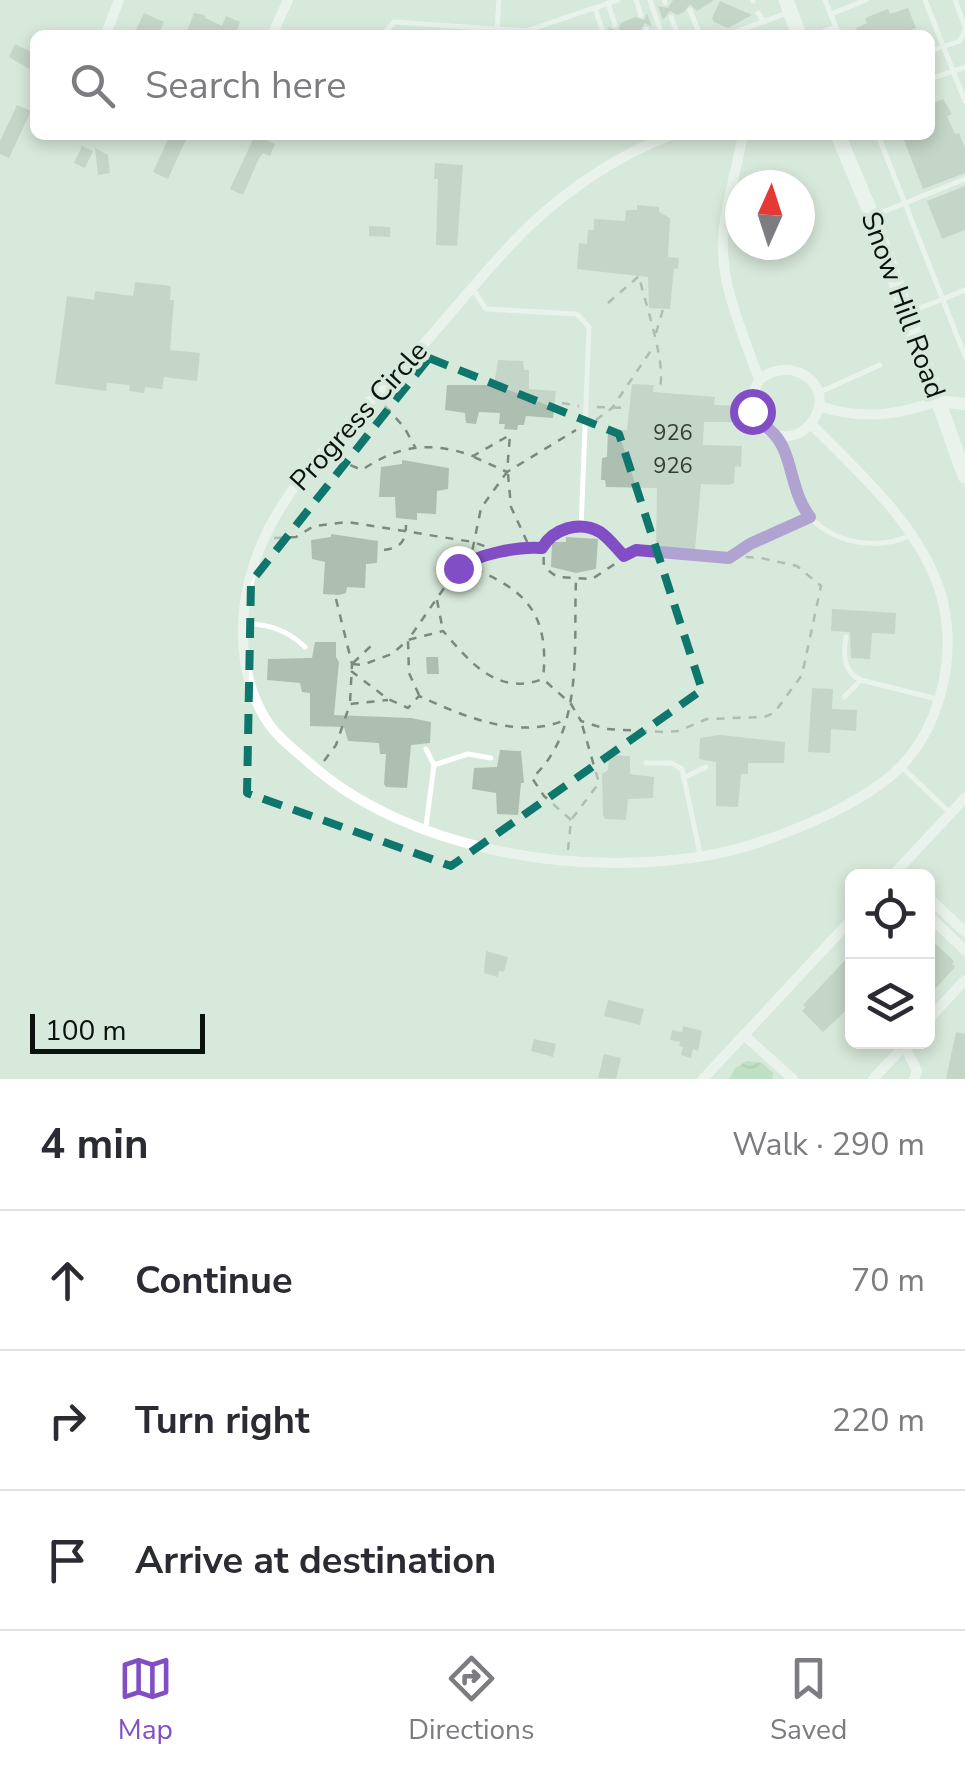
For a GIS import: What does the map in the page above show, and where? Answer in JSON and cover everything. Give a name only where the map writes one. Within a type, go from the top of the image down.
[{"type":"main road","points":[[788,6],[797,30]]},
{"type":"main road","name":"Snow Hill Road","points":[[840,140],[872,216],[965,476]]},
{"type":"street","points":[[107,30],[120,0]]},
{"type":"street","points":[[274,30],[288,0]]},
{"type":"street","name":"Progress Circle","points":[[661,140],[611,164],[558,200],[506,248],[283,501],[251,573],[242,648],[246,672],[266,721],[317,770],[352,795],[425,829],[513,853],[568,861],[632,864],[700,856],[804,826],[879,788],[902,768],[933,721],[947,667],[948,637],[942,600],[935,576],[912,535],[811,424]]},
{"type":"street","points":[[743,140],[724,229],[724,260],[728,287],[759,380]]},
{"type":"street","points":[[787,368],[806,376],[818,393],[819,406],[811,424],[794,435],[774,434],[757,421],[752,411],[753,390],[767,373],[787,368]]},
{"type":"street","points":[[819,406],[880,416],[937,401],[965,404]]},
{"type":"street","points":[[903,869],[965,798]]},
{"type":"street","points":[[935,903],[965,932]]},
{"type":"street","points":[[935,922],[965,950]]},
{"type":"street","points":[[703,1079],[845,926]]},
{"type":"street","points":[[935,1012],[965,980]]},
{"type":"street","points":[[744,1035],[793,1079]]},
{"type":"street","points":[[873,1079],[901,1049]]},
{"type":"street","points":[[908,1049],[916,1071],[914,1079]]},
{"type":"lane","points":[[497,29],[499,0]]},
{"type":"lane","points":[[529,30],[618,0]]},
{"type":"lane","points":[[636,0],[641,15]]},
{"type":"lane","points":[[650,0],[660,30]]},
{"type":"lane","points":[[825,0],[837,30]]},
{"type":"lane","points":[[830,14],[866,0]]},
{"type":"lane","points":[[925,0],[965,100]]},
{"type":"lane","points":[[935,49],[960,41],[965,28],[955,0]]},
{"type":"lane","points":[[608,4],[615,25]]},
{"type":"lane","points":[[736,30],[788,6]]},
{"type":"lane","points":[[595,8],[602,30]]},
{"type":"lane","points":[[690,10],[698,30]]},
{"type":"lane","points":[[671,17],[676,30]]},
{"type":"lane","points":[[387,30],[394,22],[512,30]]},
{"type":"lane","points":[[828,30],[836,27]]},
{"type":"lane","points":[[935,77],[965,66]]},
{"type":"lane","points":[[880,140],[965,356]]},
{"type":"lane","points":[[872,216],[965,180]]},
{"type":"lane","points":[[472,288],[486,308],[569,313],[583,318],[590,334],[581,528]]},
{"type":"lane","points":[[905,314],[965,290]]},
{"type":"lane","points":[[818,393],[880,366]]},
{"type":"lane","points":[[774,434],[789,463],[798,500],[824,530],[883,545],[912,535]]},
{"type":"lane","points":[[244,624],[263,624],[288,632],[305,647]]},
{"type":"lane","points":[[846,637],[845,663],[854,676],[940,700]]},
{"type":"lane","points":[[844,697],[861,680]]},
{"type":"lane","points":[[425,829],[434,765],[426,749]]},
{"type":"lane","points":[[434,765],[468,754],[492,758]]},
{"type":"lane","points":[[646,763],[671,764],[682,769],[700,856]]},
{"type":"lane","points":[[685,776],[706,767]]},
{"type":"lane","points":[[902,768],[950,814]]},
{"type":"path","points":[[608,303],[639,276],[656,332]]},
{"type":"path","points":[[660,387],[654,346],[664,306]]},
{"type":"path","points":[[543,679],[546,654],[529,600],[498,577],[469,567],[481,508],[508,472],[612,408],[654,346]]},
{"type":"path","points":[[377,397],[404,427],[415,447]]},
{"type":"path","points":[[473,456],[510,436],[511,507],[530,547]]},
{"type":"path","points":[[332,445],[350,465],[362,470],[390,452],[415,447],[473,456],[508,472]]},
{"type":"path","points":[[729,558],[750,544],[810,517]]},
{"type":"path","points":[[265,536],[296,537],[314,526],[346,522],[473,542],[501,552]]},
{"type":"path","points":[[384,550],[396,548],[404,541],[406,525]]},
{"type":"path","points":[[581,721],[606,728],[663,732],[678,731],[707,719],[764,717],[774,713],[802,675],[821,586],[797,566],[761,558],[636,550],[600,575],[576,579],[557,577],[544,567],[542,548],[550,536],[562,529],[581,528],[599,531],[624,556]]},
{"type":"path","points":[[352,664],[362,665],[392,654],[408,640],[458,568],[468,560],[542,548]]},
{"type":"path","points":[[571,820],[544,796],[532,778],[548,764],[560,744],[571,704],[576,579]]},
{"type":"path","points":[[317,770],[336,745],[350,704],[352,664],[336,599]]},
{"type":"path","points":[[436,599],[443,632],[472,664],[494,680],[530,684],[543,679]]},
{"type":"path","points":[[408,640],[443,632]]},
{"type":"path","points":[[408,640],[409,673],[419,696],[484,722],[545,728],[566,720]]},
{"type":"path","points":[[352,664],[371,646]]},
{"type":"path","points":[[351,671],[388,700],[408,708],[419,696]]},
{"type":"path","points":[[543,679],[571,704],[581,721],[599,784],[571,820],[568,861]]},
{"type":"path","points":[[350,704],[388,700]]},
{"type":"highlighted area","points":[[429,358],[619,434],[702,690],[451,866],[247,793],[251,582]]},
{"type":"water","points":[[747,1061],[762,1063],[773,1073],[772,1079],[729,1079],[735,1068]]},
{"type":"building","points":[[673,0],[713,1],[697,11],[690,4],[677,15],[670,11],[663,20],[658,6],[668,8]]},
{"type":"building","points":[[720,1],[752,15],[728,28],[714,22],[712,18]]},
{"type":"building","points":[[908,8],[916,28],[857,30],[867,23],[865,18],[888,9],[890,14]]},
{"type":"building","points":[[144,13],[164,22],[160,30],[136,30]]},
{"type":"building","points":[[194,13],[222,26],[226,16],[240,22],[237,30],[187,30]]},
{"type":"building","points":[[647,13],[652,27],[645,23],[641,30],[618,30],[621,23],[635,17],[644,20]]},
{"type":"building","points":[[15,44],[30,52],[30,69],[9,57]]},
{"type":"building","points":[[943,99],[952,114],[947,116],[965,148],[965,173],[923,189],[904,140],[935,140],[935,102]]},
{"type":"building","points":[[17,105],[30,111],[9,158],[0,154],[0,141]]},
{"type":"building","points":[[168,140],[186,140],[168,179],[153,172]]},
{"type":"building","points":[[253,140],[275,144],[270,156],[263,153],[259,158],[243,195],[230,189]]},
{"type":"building","points":[[82,146],[93,151],[85,168],[74,163]]},
{"type":"building","points":[[95,148],[108,155],[110,173],[98,175]]},
{"type":"building","points":[[435,163],[463,165],[457,246],[436,245]]},
{"type":"building","points":[[965,186],[965,230],[942,239],[927,201]]},
{"type":"building","points":[[637,205],[659,207],[659,212],[670,218],[668,257],[679,258],[678,269],[674,268],[670,309],[649,308],[648,277],[577,269],[579,243],[587,244],[594,219],[625,221],[626,210],[637,210]]},
{"type":"building","points":[[369,226],[390,227],[390,237],[369,236]]},
{"type":"building","points":[[135,282],[171,286],[170,300],[174,300],[170,350],[200,353],[197,381],[164,377],[162,389],[145,387],[144,393],[129,391],[130,385],[107,383],[106,391],[55,384],[67,296],[94,300],[95,291],[133,296]]},
{"type":"building","points":[[498,360],[523,361],[524,370],[529,370],[529,389],[556,391],[553,418],[526,416],[524,425],[518,425],[517,430],[504,429],[505,424],[499,424],[500,413],[479,412],[476,424],[466,423],[465,413],[445,410],[447,385],[494,385]]},
{"type":"building","points":[[632,384],[654,385],[653,392],[715,397],[714,405],[744,406],[743,422],[704,422],[703,445],[742,446],[741,467],[735,466],[734,483],[701,484],[695,550],[656,547],[657,488],[606,487],[605,480],[601,480],[608,429],[627,430]]},
{"type":"building","points":[[402,460],[449,468],[448,489],[437,491],[436,514],[417,513],[417,520],[396,518],[395,497],[379,497],[381,467],[402,464]]},
{"type":"building","points":[[331,534],[378,541],[377,563],[366,564],[365,588],[347,587],[346,593],[323,594],[325,562],[312,559],[311,540]]},
{"type":"building","points":[[566,537],[598,539],[596,569],[576,573],[551,567],[552,542],[566,542]]},
{"type":"building","points":[[832,609],[896,613],[895,634],[872,633],[870,659],[851,658],[850,632],[831,631]]},
{"type":"building","points":[[315,642],[336,642],[339,662],[334,715],[431,722],[430,743],[411,745],[407,788],[384,784],[386,754],[380,754],[379,743],[348,741],[344,727],[310,726],[310,693],[302,692],[300,683],[267,680],[268,659],[312,658]]},
{"type":"building","points":[[426,657],[438,657],[439,674],[427,674]]},
{"type":"building","points":[[812,688],[833,689],[832,709],[857,710],[856,731],[831,729],[830,753],[808,752]]},
{"type":"building","points":[[720,735],[785,742],[784,763],[748,763],[748,774],[741,774],[738,807],[716,806],[716,762],[699,759],[700,738]]},
{"type":"building","points":[[500,750],[521,751],[524,783],[518,815],[497,814],[496,793],[472,789],[474,768],[497,767]]},
{"type":"building","points":[[609,755],[630,756],[630,774],[654,777],[653,798],[628,799],[626,820],[605,819],[603,815],[602,774],[608,770]]},
{"type":"building","points":[[935,943],[954,961],[955,967],[935,989]]},
{"type":"building","points":[[486,951],[508,957],[504,972],[499,971],[498,977],[484,973]]},
{"type":"building","points":[[845,960],[845,1012],[823,1032],[802,1011],[806,1007],[803,1005]]},
{"type":"building","points":[[608,1000],[644,1009],[640,1025],[604,1016]]},
{"type":"building","points":[[683,1026],[702,1031],[698,1051],[693,1049],[691,1058],[681,1055],[680,1042],[670,1040],[672,1030],[682,1032]]},
{"type":"building","points":[[956,1032],[965,1034],[965,1079],[946,1079]]},
{"type":"building","points":[[534,1039],[556,1044],[553,1057],[531,1051]]},
{"type":"building","points":[[604,1054],[621,1058],[616,1079],[598,1078]]},
{"type":"route","points":[[458,568],[468,560],[501,552],[542,548],[550,536],[562,529],[581,528],[599,531],[624,556],[636,550],[729,558],[750,544],[810,517],[798,500],[789,463],[774,434],[764,429],[752,411]]}]
